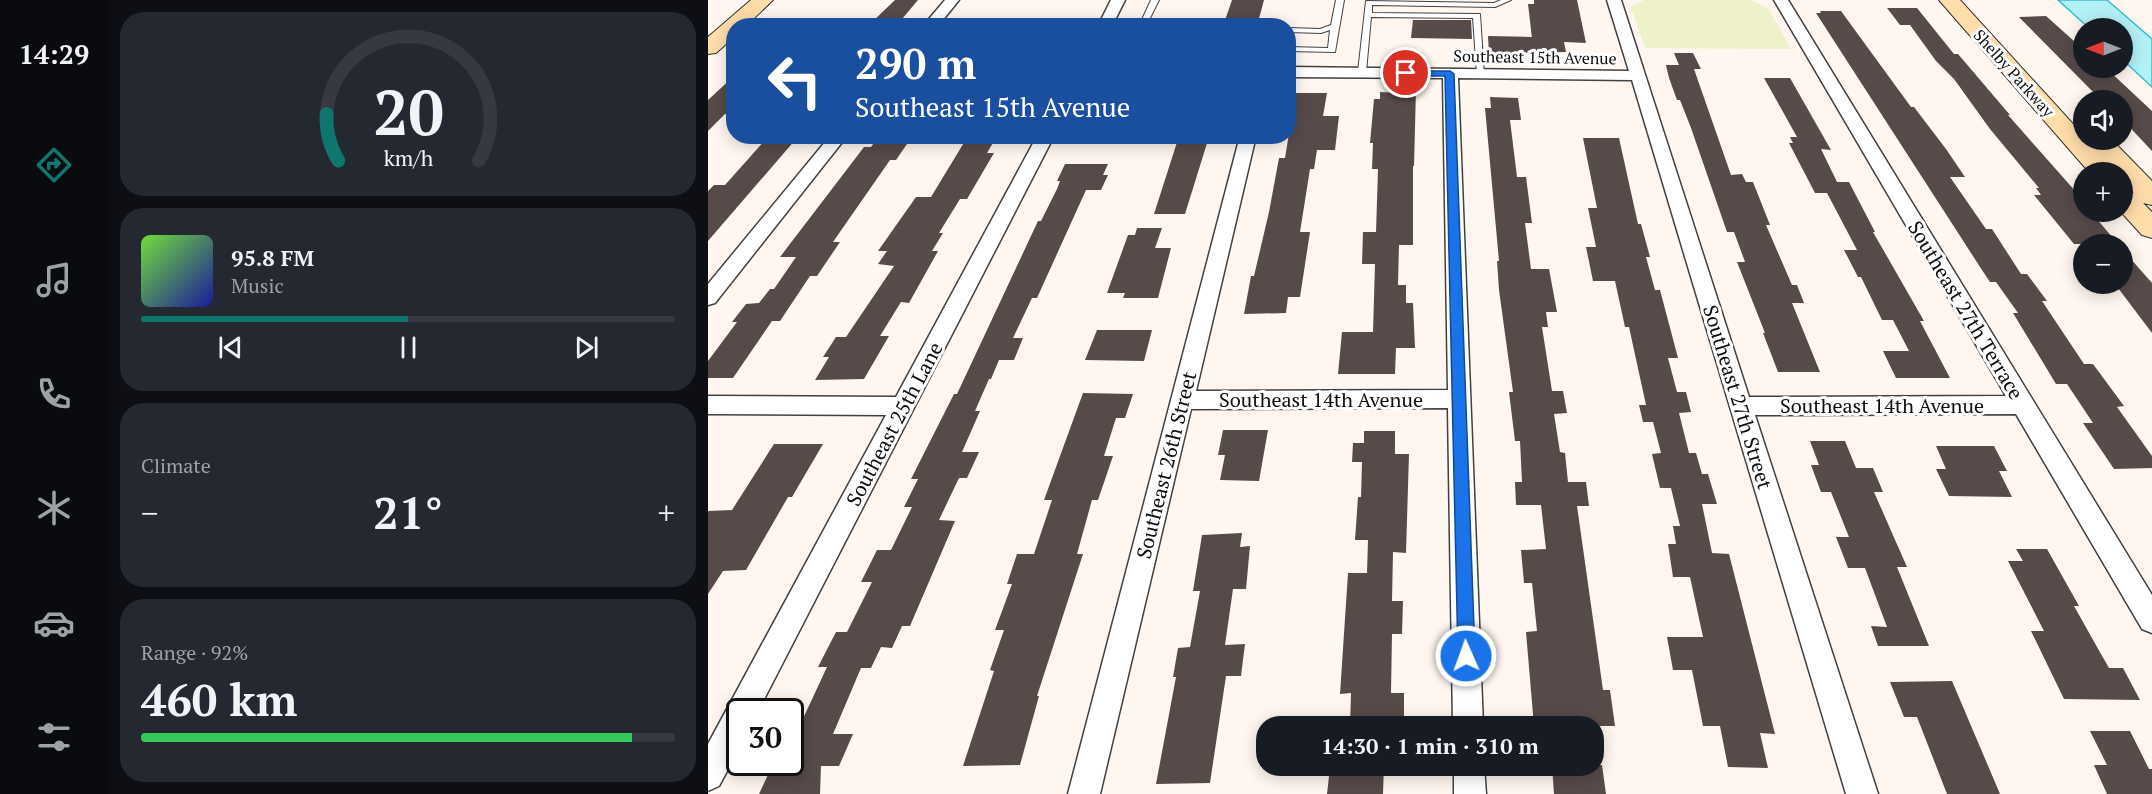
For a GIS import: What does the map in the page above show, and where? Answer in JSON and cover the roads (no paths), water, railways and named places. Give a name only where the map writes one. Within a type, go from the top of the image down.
[{"type":"street","points":[[742,18],[763,0]]},
{"type":"street","points":[[763,18],[782,0]]},
{"type":"street","points":[[936,18],[951,0]]},
{"type":"street","points":[[1108,18],[1118,0]]},
{"type":"street","name":"Southeast 27th Street","points":[[1614,0],[1862,794]]},
{"type":"street","name":"Southeast 27th Terrace","points":[[1781,0],[2152,620]]},
{"type":"street","name":"Shelby Parkway","points":[[1949,0],[2093,162]]},
{"type":"street","name":"Shelby Parkway","points":[[1968,0],[2073,111]]},
{"type":"street","points":[[708,48],[726,32]]},
{"type":"street","points":[[708,67],[726,51]]},
{"type":"street","name":"Southeast 15th Avenue","points":[[1296,72],[1638,76]]},
{"type":"street","points":[[1450,74],[1468,716]]},
{"type":"street","points":[[708,297],[833,144]]},
{"type":"street","name":"Southeast 25th Lane","points":[[749,698],[1042,144]]},
{"type":"street","name":"Southeast 26th Street","points":[[1084,794],[1246,144]]},
{"type":"street","points":[[2108,150],[2152,197]]},
{"type":"street","points":[[2133,208],[2152,229]]},
{"type":"street","name":"Southeast 14th Avenue","points":[[1183,400],[1459,399]]},
{"type":"street","points":[[708,405],[904,406]]},
{"type":"street","name":"Southeast 14th Avenue","points":[[1741,406],[2023,405]]},
{"type":"street","points":[[708,775],[726,742]]},
{"type":"street","points":[[1469,776],[1470,794]]},
{"type":"lane","points":[[1146,18],[1155,0]]},
{"type":"lane","points":[[1296,49],[1332,50],[1334,26],[1340,0]]},
{"type":"lane","points":[[1362,72],[1369,1],[1495,4],[1507,0]]},
{"type":"lane","points":[[1367,15],[1478,16],[1481,74]]},
{"type":"lane","points":[[1296,30],[1321,31],[1334,26]]},
{"type":"water","points":[[2058,0],[2107,0],[2128,18],[2078,18]]},
{"type":"water","points":[[2133,23],[2152,39],[2152,87],[2133,69]]}]
